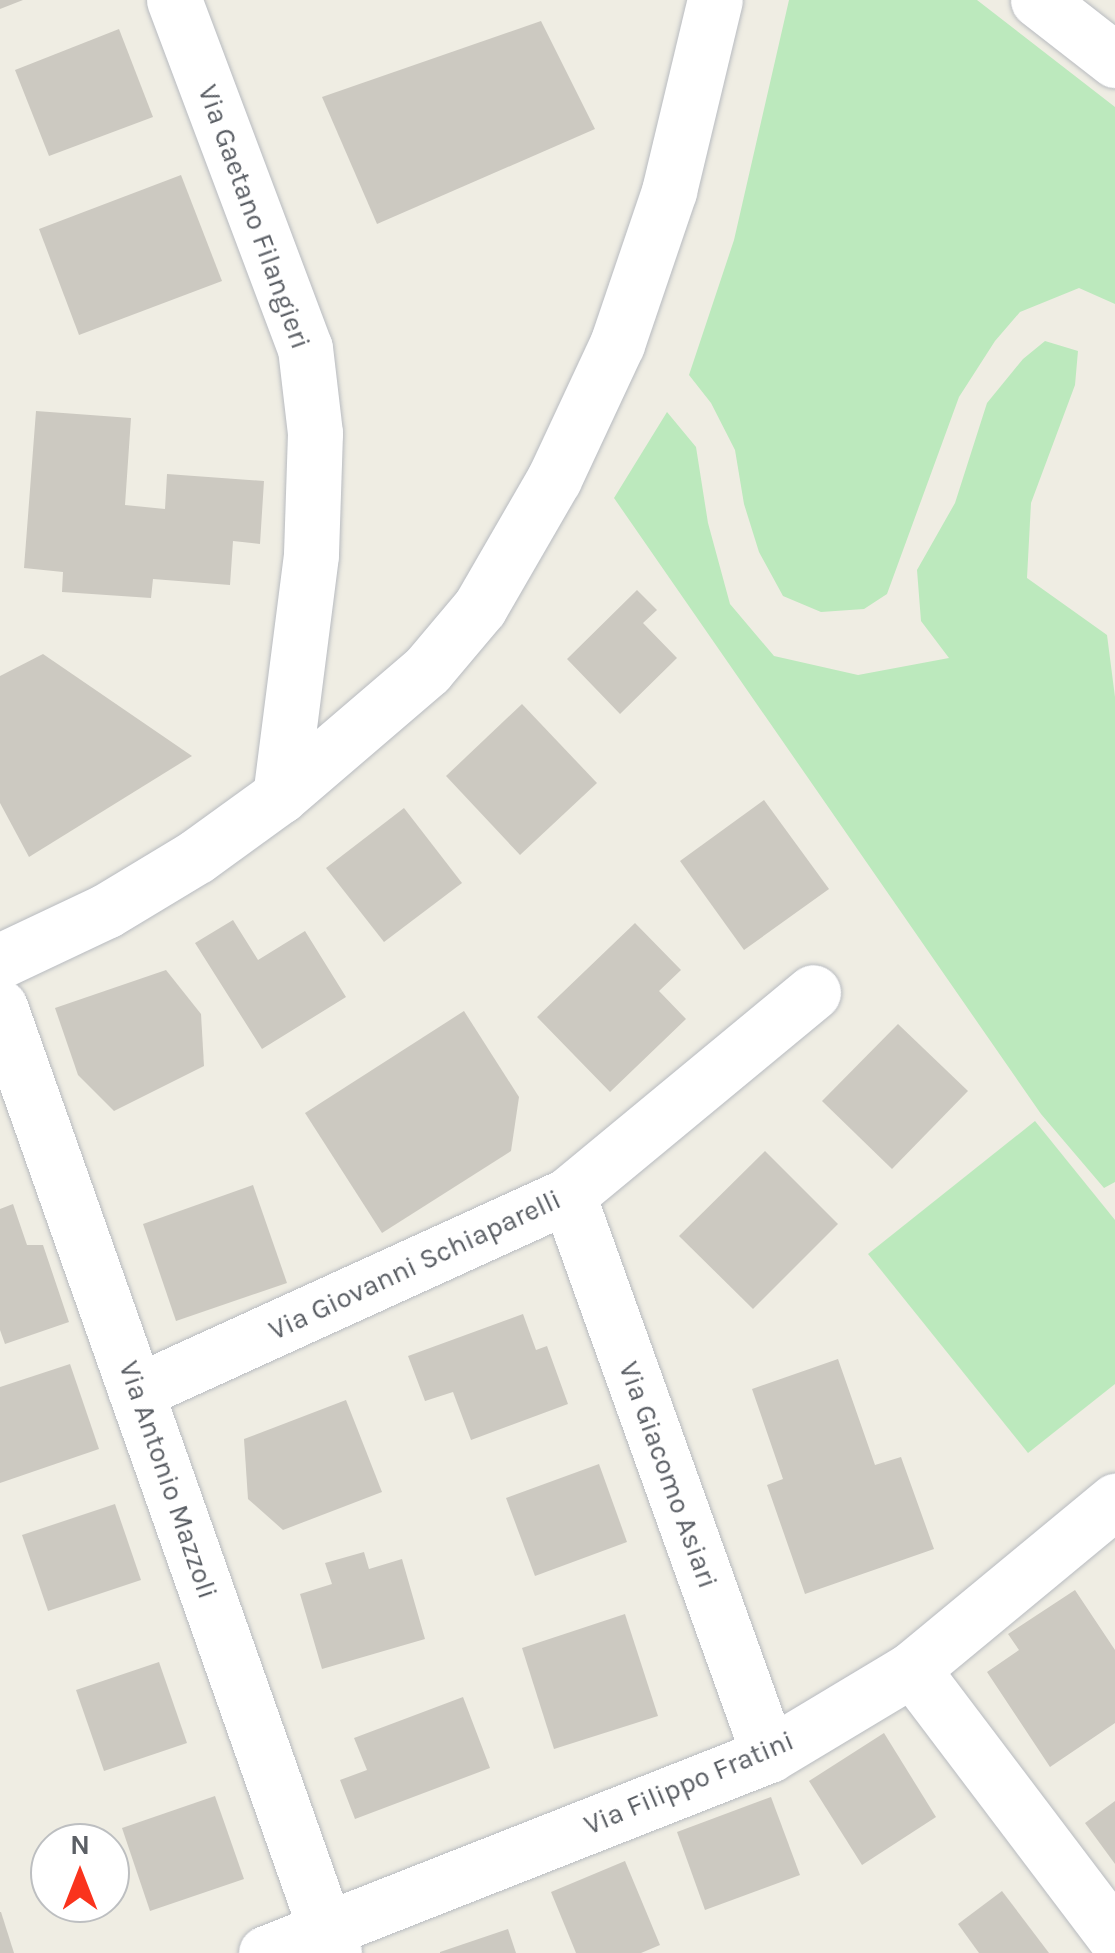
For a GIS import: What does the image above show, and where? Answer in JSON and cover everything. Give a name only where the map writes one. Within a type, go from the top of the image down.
[{"type":"street","name":"Via Gaetano Filangieri","points":[[174,0],[305,348],[315,433],[310,555],[302,653],[280,796]]},
{"type":"street","points":[[0,961],[106,911],[196,856],[280,796],[427,670],[480,607],[554,479],[616,344],[663,208],[715,0]]},
{"type":"street","points":[[1038,0],[1115,60]]},
{"type":"street","name":"Via Giovanni Schiaparelli","points":[[136,1392],[568,1196],[813,992]]},
{"type":"street","name":"Via Antonio Mazzoli","points":[[0,1007],[330,1941]]},
{"type":"street","name":"Via Giacomo Asiari","points":[[568,1196],[768,1755]]},
{"type":"street","name":"Via Filippo Fratini","points":[[266,1953],[330,1941],[768,1755],[912,1670],[1115,1501]]},
{"type":"street","points":[[912,1670],[1115,1937]]},
{"type":"green space","points":[[789,0],[977,0],[1115,107],[1115,304],[1079,288],[1020,312],[995,341],[959,397],[887,594],[864,609],[821,612],[783,596],[759,552],[744,504],[735,450],[711,403],[689,375],[734,240]]},
{"type":"green space","points":[[1045,341],[1078,351],[1075,385],[1031,503],[1027,578],[1107,635],[1115,697],[1115,1182],[1104,1188],[1041,1114],[614,498],[667,412],[696,447],[708,523],[730,604],[774,656],[858,675],[949,658],[921,621],[917,570],[955,503],[987,403],[1023,359]]},
{"type":"green space","points":[[1035,1121],[1115,1220],[1115,1384],[1028,1453],[868,1254]]},
{"type":"building","points":[[0,0],[23,0],[0,9]]},
{"type":"building","points":[[541,21],[595,129],[377,224],[322,97]]},
{"type":"building","points":[[119,29],[153,117],[49,156],[15,70]]},
{"type":"building","points":[[181,175],[222,281],[79,335],[39,229]]},
{"type":"building","points":[[36,411],[131,418],[125,505],[165,509],[167,474],[264,481],[260,544],[233,541],[230,585],[153,579],[151,598],[62,592],[63,572],[24,568]]},
{"type":"building","points":[[637,590],[657,610],[643,623],[677,658],[620,714],[567,659]]},
{"type":"building","points":[[43,654],[192,756],[29,857],[0,803],[0,676]]},
{"type":"building","points":[[522,704],[597,783],[520,855],[446,776]]},
{"type":"building","points":[[764,800],[829,889],[744,950],[680,861]]},
{"type":"building","points":[[404,808],[462,883],[384,942],[326,868]]},
{"type":"building","points":[[233,920],[258,960],[305,931],[346,997],[262,1049],[195,943]]},
{"type":"building","points":[[635,923],[681,970],[659,991],[686,1019],[610,1092],[537,1017]]},
{"type":"building","points":[[166,970],[201,1014],[204,1066],[114,1111],[78,1075],[55,1008]]},
{"type":"building","points":[[464,1011],[519,1097],[511,1151],[382,1233],[305,1113]]},
{"type":"building","points":[[898,1024],[968,1091],[892,1169],[822,1101]]},
{"type":"building","points":[[765,1151],[838,1224],[753,1309],[679,1236]]},
{"type":"building","points":[[253,1185],[287,1283],[176,1321],[143,1224]]},
{"type":"building","points":[[13,1204],[27,1245],[43,1245],[69,1322],[5,1344],[0,1330],[0,1209]]},
{"type":"building","points":[[523,1314],[536,1350],[547,1346],[568,1404],[471,1440],[453,1392],[425,1401],[408,1356]]},
{"type":"building","points":[[838,1359],[875,1465],[901,1457],[934,1549],[805,1594],[767,1485],[783,1479],[752,1389]]},
{"type":"building","points":[[70,1364],[99,1449],[0,1483],[0,1387]]},
{"type":"building","points":[[346,1400],[382,1492],[283,1530],[248,1499],[244,1439]]},
{"type":"building","points":[[599,1464],[627,1542],[535,1576],[506,1498]]},
{"type":"building","points":[[115,1504],[141,1580],[48,1611],[22,1535]]},
{"type":"building","points":[[364,1552],[369,1569],[402,1559],[425,1639],[322,1669],[300,1594],[332,1584],[325,1563]]},
{"type":"building","points":[[1075,1590],[1115,1650],[1115,1723],[1050,1767],[987,1672],[1019,1650],[1008,1634]]},
{"type":"building","points":[[625,1614],[658,1716],[554,1749],[522,1648]]},
{"type":"building","points":[[159,1662],[187,1743],[104,1771],[76,1690]]},
{"type":"building","points":[[463,1697],[490,1768],[355,1819],[340,1780],[367,1770],[354,1738]]},
{"type":"building","points":[[884,1733],[936,1817],[862,1865],[809,1781]]},
{"type":"building","points":[[215,1796],[244,1879],[150,1911],[130,1852],[130,1825]]},
{"type":"building","points":[[771,1797],[800,1875],[705,1910],[677,1832]]},
{"type":"building","points":[[1115,1801],[1115,1864],[1085,1823]]},
{"type":"building","points":[[625,1861],[660,1945],[641,1953],[576,1953],[551,1892]]},
{"type":"building","points":[[1002,1891],[1049,1953],[979,1953],[958,1924]]},
{"type":"building","points":[[1,1912],[14,1953],[0,1953]]},
{"type":"building","points":[[508,1929],[516,1953],[440,1953],[440,1952]]}]
